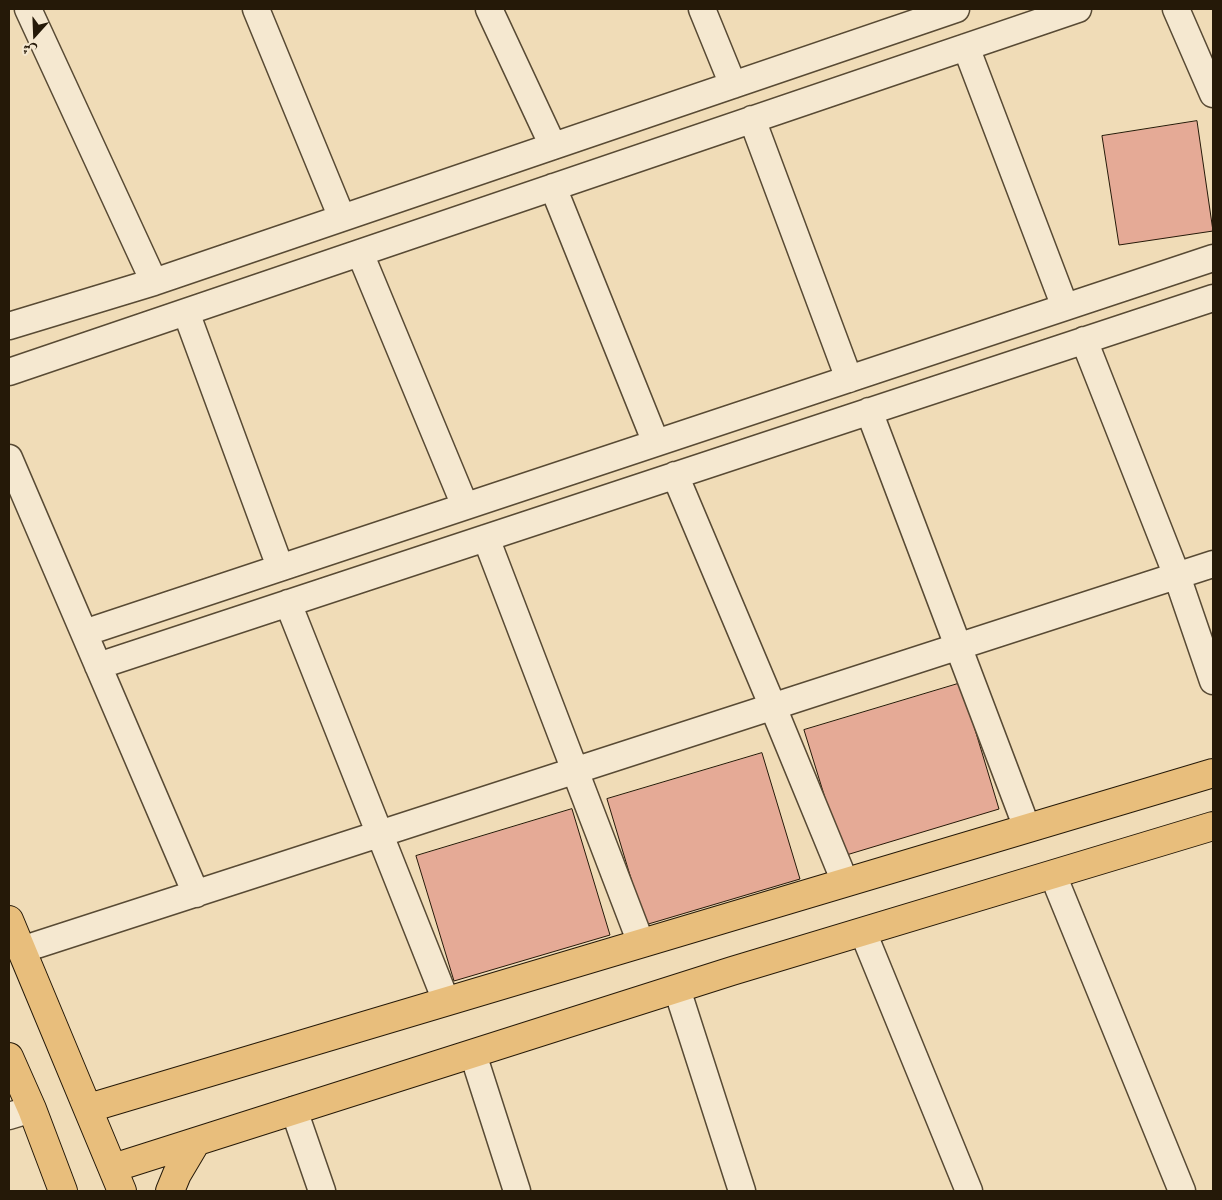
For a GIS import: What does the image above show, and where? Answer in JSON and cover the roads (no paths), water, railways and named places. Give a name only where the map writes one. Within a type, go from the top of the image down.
[{"type":"main road","points":[[88,1108],[1213,773]]},
{"type":"main road","points":[[9,920],[117,1180],[196,1142],[294,1110],[677,989],[1213,826]]},
{"type":"main road","points":[[9,1057],[20,1113],[63,1191]]},
{"type":"main road","points":[[170,1191],[176,1174],[196,1142]]},
{"type":"street","points":[[28,9],[154,282]]},
{"type":"street","points":[[256,9],[342,218]]},
{"type":"street","points":[[489,9],[552,146]]},
{"type":"street","points":[[702,9],[734,85]]},
{"type":"street","points":[[9,372],[1078,9]]},
{"type":"street","points":[[1176,9],[1213,94]]},
{"type":"street","points":[[9,326],[154,282],[734,85],[945,10]]},
{"type":"street","points":[[966,47],[1065,307]]},
{"type":"street","points":[[752,119],[849,379]]},
{"type":"street","points":[[554,187],[656,443]]},
{"type":"street","points":[[360,253],[465,506]]},
{"type":"street","points":[[84,633],[1213,258]]},
{"type":"street","points":[[98,666],[1213,298]]},
{"type":"street","points":[[186,312],[280,567]]},
{"type":"street","points":[[1084,340],[1177,576],[1213,681]]},
{"type":"street","points":[[869,411],[1027,828]]},
{"type":"street","points":[[9,458],[196,894]]},
{"type":"street","points":[[675,475],[774,707],[845,882]]},
{"type":"street","points":[[486,538],[641,943]]},
{"type":"street","points":[[21,950],[1213,564]]},
{"type":"street","points":[[288,604],[446,1001]]},
{"type":"street","points":[[1053,875],[1182,1191]]},
{"type":"street","points":[[862,932],[968,1191]]},
{"type":"street","points":[[677,989],[742,1191]]},
{"type":"street","points":[[473,1054],[517,1191]]},
{"type":"street","points":[[294,1110],[322,1191]]}]
